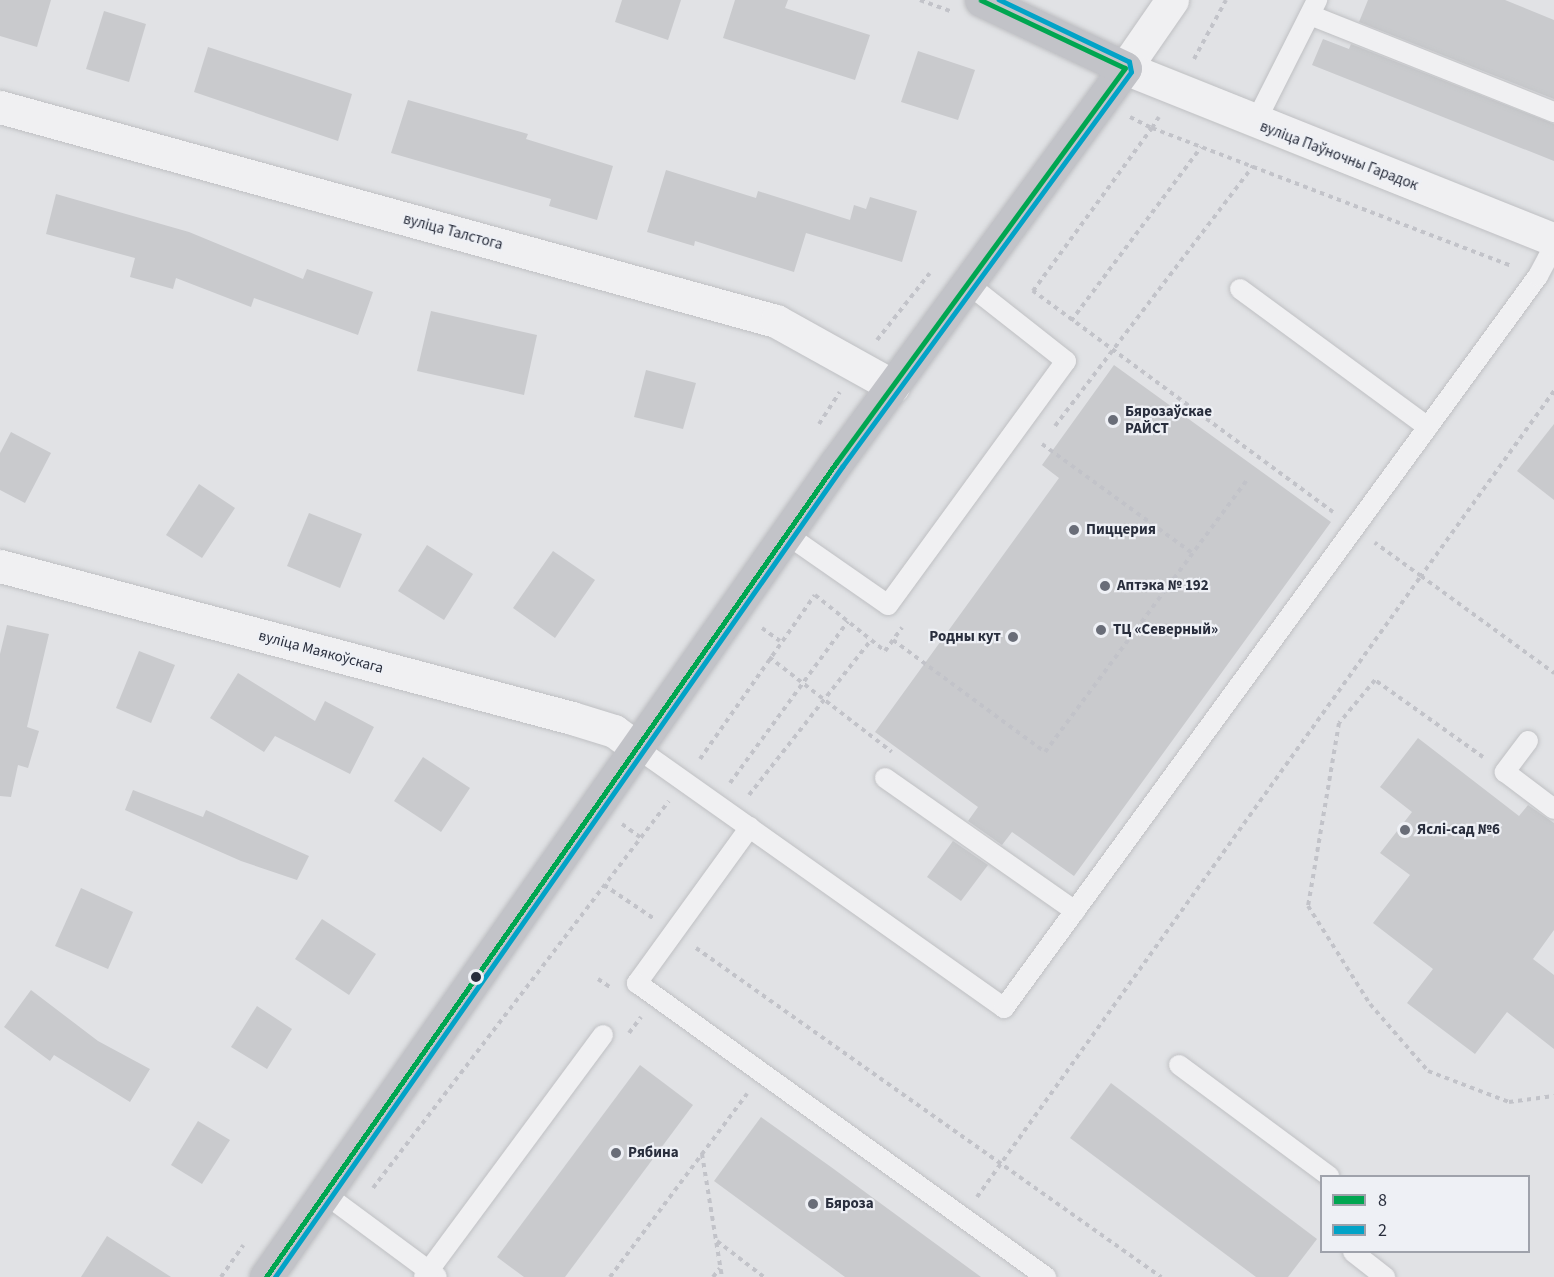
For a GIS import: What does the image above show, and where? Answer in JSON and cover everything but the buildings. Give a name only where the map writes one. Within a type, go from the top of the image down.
[{"type":"street","points":[[981,0],[1125,68]]},
{"type":"street","points":[[266,1277],[786,534],[1172,0]]},
{"type":"street","name":"вуліца Паўночны Гарадок","points":[[1125,68],[1174,91],[1554,240]]},
{"type":"street","name":"вуліца Талстога","points":[[0,107],[776,321],[893,386]]},
{"type":"street","name":"вуліца Маякоўскага","points":[[0,566],[572,718],[614,731],[637,748]]},
{"type":"lane","points":[[1255,123],[1313,8],[1554,112]]},
{"type":"lane","points":[[637,748],[1004,1008],[1538,276],[1554,246]]},
{"type":"lane","points":[[786,534],[888,605],[1066,361],[967,283]]},
{"type":"lane","points":[[1240,289],[1428,427]]},
{"type":"lane","points":[[1528,741],[1505,772],[1554,809]]},
{"type":"lane","points":[[885,777],[1074,911]]},
{"type":"lane","points":[[750,827],[637,983],[1046,1277]]},
{"type":"lane","points":[[325,1194],[430,1275],[603,1035]]},
{"type":"lane","points":[[1179,1065],[1328,1175]]},
{"type":"lane","points":[[1355,1253],[1385,1277]]},
{"type":"path","points":[[1174,91],[1226,0]]},
{"type":"path","points":[[1538,276],[1152,128],[1033,291],[1554,674]]},
{"type":"path","points":[[1071,321],[1200,147]]},
{"type":"path","points":[[963,1217],[1554,391]]},
{"type":"path","points":[[1042,444],[1191,553]]},
{"type":"path","points":[[893,640],[1045,753],[1248,479]]},
{"type":"path","points":[[352,1215],[684,781],[798,617]]},
{"type":"path","points":[[715,803],[848,621]]},
{"type":"path","points":[[733,816],[871,640]]},
{"type":"path","points":[[769,657],[898,757]]},
{"type":"path","points":[[1505,772],[1375,680],[1339,723],[1308,906],[1371,1005],[1428,1071],[1509,1102],[1554,1096]]},
{"type":"path","points":[[604,885],[1003,1161],[1161,1277]]},
{"type":"path","points":[[610,1277],[751,1089]]},
{"type":"path","points":[[702,1154],[722,1277]]},
{"type":"path","points":[[716,1240],[764,1277]]},
{"type":"path","points":[[713,1277],[720,1268]]},
{"type":"transit line","name":"8","points":[[981,0],[1125,68]]},
{"type":"transit line","name":"2","points":[[275,1277],[842,467],[1131,72],[1129,62],[999,0]]},
{"type":"transit line","name":"8","points":[[266,1277],[836,463],[1125,68]]},
{"type":"place","name":"Бярозаўскае РАЙСТ","points":[[1113,420]]},
{"type":"place","name":"Пиццерия","points":[[1074,530]]},
{"type":"place","name":"Аптэка № 192","points":[[1105,586]]},
{"type":"place","name":"ТЦ «Северный»","points":[[1101,630]]},
{"type":"place","name":"Родны кут","points":[[1013,637]]},
{"type":"place","name":"Яслі-сад №6","points":[[1405,830]]},
{"type":"place","name":"Рябина","points":[[616,1153]]},
{"type":"place","name":"Бяроза","points":[[813,1204]]}]
